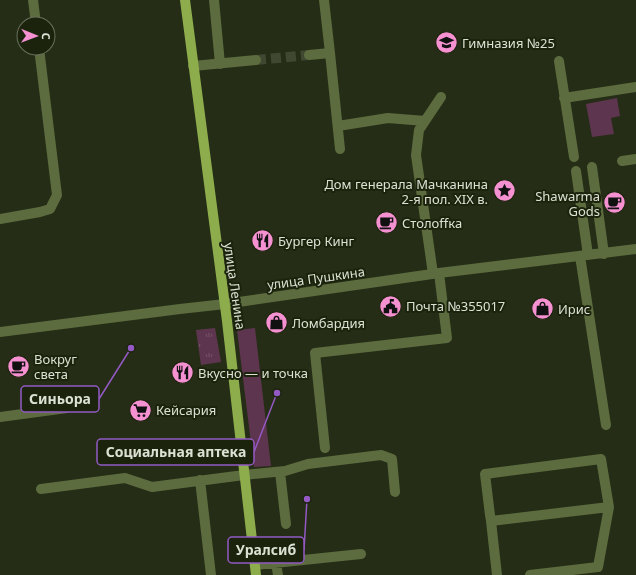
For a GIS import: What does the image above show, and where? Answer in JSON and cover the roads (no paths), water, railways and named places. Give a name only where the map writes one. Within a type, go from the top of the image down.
[{"type":"main road","name":"улица Ленина","points":[[185,0],[225,304],[255,570]]},
{"type":"street","points":[[33,0],[35,16]]},
{"type":"street","points":[[214,0],[220,64]]},
{"type":"street","points":[[324,0],[340,149]]},
{"type":"street","points":[[309,55],[330,53]]},
{"type":"street","points":[[0,219],[40,212],[50,208],[57,195],[40,56]]},
{"type":"street","points":[[193,66],[256,60]]},
{"type":"street","points":[[559,61],[574,157]]},
{"type":"street","points":[[564,98],[636,87]]},
{"type":"street","points":[[325,448],[315,353],[447,338],[416,155],[419,130],[441,97]]},
{"type":"street","points":[[338,126],[388,118],[425,121]]},
{"type":"street","points":[[622,161],[636,159]]},
{"type":"street","points":[[592,167],[604,254]]},
{"type":"street","points":[[576,171],[584,256],[606,425]]},
{"type":"street","name":"улица Пушкина","points":[[0,332],[225,304],[436,274],[636,249]]},
{"type":"street","points":[[0,417],[67,408]]},
{"type":"street","points":[[42,489],[125,478],[152,487],[200,480],[280,472],[308,464],[380,455],[392,459],[395,492]]},
{"type":"street","points":[[497,575],[485,474],[601,459],[609,507],[598,567],[530,575]]},
{"type":"street","points":[[280,472],[286,524]]},
{"type":"street","points":[[200,480],[211,575]]},
{"type":"street","points":[[491,521],[609,507]]},
{"type":"street","points":[[255,570],[276,563],[361,554]]},
{"type":"street","points":[[276,563],[278,575]]},
{"type":"tunnel","points":[[256,60],[309,55]]},
{"type":"place","name":"Гимназия №25","points":[[447,43]]},
{"type":"place","name":"Дом генерала Мачканина 2-я пол. XIX в.","points":[[504,191]]},
{"type":"place","name":"Shawarma Gods","points":[[615,203]]},
{"type":"place","name":"Столоffка","points":[[387,223]]},
{"type":"place","name":"Бургер Кинг","points":[[262,241]]},
{"type":"place","name":"Почта №355017","points":[[391,306]]},
{"type":"place","name":"Ирис","points":[[543,309]]},
{"type":"place","name":"Ломбардия","points":[[277,323]]},
{"type":"place","name":"Синьора","points":[[131,348]]},
{"type":"place","name":"Вокруг света","points":[[18,366]]},
{"type":"place","name":"Вкусно — и точка","points":[[182,373]]},
{"type":"place","name":"Социальная аптека","points":[[277,393]]},
{"type":"place","name":"Кейсария","points":[[140,410]]},
{"type":"place","name":"Уралсиб","points":[[307,499]]}]
